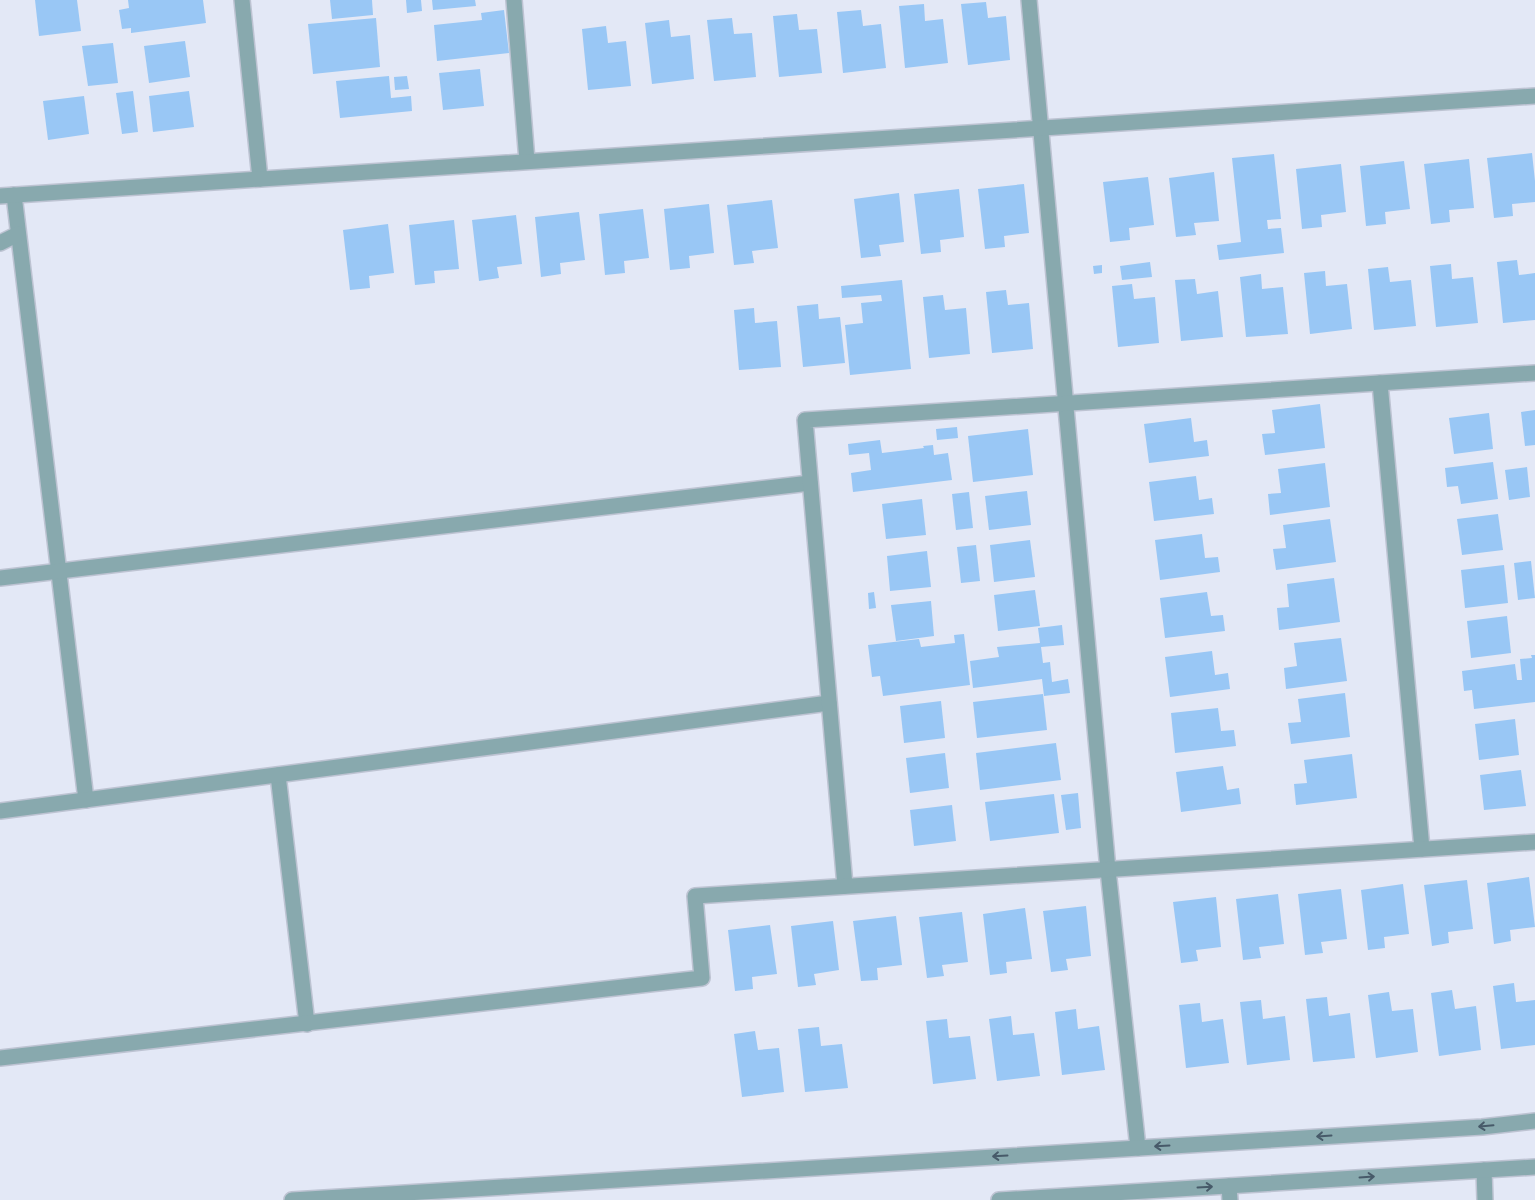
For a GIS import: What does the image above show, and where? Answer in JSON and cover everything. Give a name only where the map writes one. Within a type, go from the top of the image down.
[{"type":"street","points":[[242,0],[260,179]]},
{"type":"street","points":[[514,0],[527,161]]},
{"type":"street","points":[[1028,0],[1108,870],[1138,1148]]},
{"type":"street","points":[[86,800],[18,234],[7,195],[1535,96]]},
{"type":"street","points":[[0,243],[18,234]]},
{"type":"street","points":[[845,886],[804,420],[1535,373]]},
{"type":"street","points":[[1380,383],[1422,849]]},
{"type":"street","points":[[0,578],[810,483]]},
{"type":"street","points":[[0,811],[829,703]]},
{"type":"street","points":[[278,775],[307,1024]]},
{"type":"street","points":[[0,1058],[702,978],[695,896],[1535,842]]},
{"type":"street","points":[[292,1200],[353,1198],[1482,1127],[1535,1122]]},
{"type":"street","points":[[999,1200],[1230,1193],[1535,1167]]},
{"type":"street","points":[[1484,1170],[1486,1200]]},
{"type":"building","points":[[35,0],[77,0],[81,31],[39,36]]},
{"type":"building","points":[[128,0],[203,0],[206,23],[131,33],[131,28],[122,29],[119,10],[129,8]]},
{"type":"building","points":[[330,0],[372,0],[373,15],[332,19]]},
{"type":"building","points":[[406,0],[421,0],[422,11],[407,13]]},
{"type":"building","points":[[432,0],[475,0],[476,6],[433,10]]},
{"type":"building","points":[[986,2],[988,18],[1006,16],[1010,60],[968,65],[961,4]]},
{"type":"building","points":[[924,4],[925,21],[943,19],[948,63],[905,68],[899,6]]},
{"type":"building","points":[[504,10],[509,53],[437,61],[434,25],[482,20],[481,13]]},
{"type":"building","points":[[861,10],[863,26],[881,24],[886,68],[843,73],[837,12]]},
{"type":"building","points":[[797,14],[799,30],[817,29],[822,73],[779,77],[773,16]]},
{"type":"building","points":[[376,18],[380,67],[313,74],[308,24]]},
{"type":"building","points":[[732,18],[734,34],[752,33],[756,77],[714,81],[707,20]]},
{"type":"building","points":[[669,20],[671,37],[690,35],[694,79],[652,84],[645,23]]},
{"type":"building","points":[[606,26],[608,43],[626,41],[631,86],[588,90],[582,29]]},
{"type":"building","points":[[185,41],[190,77],[149,83],[144,46]]},
{"type":"building","points":[[113,43],[118,83],[88,86],[82,46]]},
{"type":"building","points":[[480,69],[484,106],[443,110],[439,73]]},
{"type":"building","points":[[389,76],[391,98],[411,96],[412,111],[340,118],[336,81]]},
{"type":"building","points":[[407,76],[409,89],[395,90],[394,77]]},
{"type":"building","points":[[133,91],[138,132],[122,134],[116,93]]},
{"type":"building","points":[[189,91],[194,127],[153,132],[149,96]]},
{"type":"building","points":[[84,96],[89,134],[48,140],[43,101]]},
{"type":"building","points":[[1532,153],[1535,202],[1512,204],[1513,216],[1494,218],[1487,158]]},
{"type":"building","points":[[1274,154],[1281,219],[1267,220],[1268,229],[1281,228],[1284,253],[1219,260],[1217,245],[1241,242],[1232,158]]},
{"type":"building","points":[[1469,159],[1474,208],[1449,210],[1450,222],[1431,224],[1424,164]]},
{"type":"building","points":[[1404,161],[1410,209],[1385,212],[1386,224],[1366,226],[1360,166]]},
{"type":"building","points":[[1341,164],[1346,212],[1321,215],[1322,227],[1302,229],[1296,169]]},
{"type":"building","points":[[1214,172],[1219,221],[1194,223],[1196,235],[1176,237],[1169,178]]},
{"type":"building","points":[[1148,177],[1154,225],[1129,228],[1130,240],[1110,242],[1103,182]]},
{"type":"building","points":[[1024,184],[1029,233],[1004,236],[1005,247],[985,249],[978,189]]},
{"type":"building","points":[[959,189],[964,237],[940,240],[941,252],[921,254],[914,194]]},
{"type":"building","points":[[899,193],[904,242],[879,245],[881,256],[861,258],[854,199]]},
{"type":"building","points":[[772,200],[778,248],[752,251],[754,263],[734,265],[727,205]]},
{"type":"building","points":[[709,204],[714,253],[689,256],[690,268],[670,270],[664,209]]},
{"type":"building","points":[[643,209],[649,258],[624,261],[625,273],[605,275],[599,214]]},
{"type":"building","points":[[579,212],[585,260],[560,263],[561,274],[541,277],[535,217]]},
{"type":"building","points":[[516,215],[522,264],[497,267],[499,278],[479,281],[472,220]]},
{"type":"building","points":[[454,220],[459,269],[434,271],[435,283],[415,285],[409,225]]},
{"type":"building","points":[[388,224],[394,273],[369,276],[370,288],[350,290],[343,230]]},
{"type":"building","points":[[1517,260],[1519,275],[1535,273],[1535,320],[1503,323],[1497,262]]},
{"type":"building","points":[[1150,262],[1152,277],[1122,280],[1120,266]]},
{"type":"building","points":[[1451,264],[1452,279],[1473,277],[1478,323],[1436,327],[1430,266]]},
{"type":"building","points":[[1102,265],[1102,273],[1094,274],[1093,266]]},
{"type":"building","points":[[1388,267],[1390,282],[1411,280],[1416,326],[1374,330],[1368,269]]},
{"type":"building","points":[[1325,271],[1326,286],[1347,284],[1352,329],[1310,334],[1304,273]]},
{"type":"building","points":[[1261,274],[1262,289],[1283,287],[1288,334],[1246,337],[1240,277]]},
{"type":"building","points":[[1195,279],[1197,294],[1218,291],[1223,337],[1181,341],[1175,280]]},
{"type":"building","points":[[902,280],[911,369],[850,375],[845,325],[863,323],[861,303],[882,301],[881,295],[842,298],[841,286]]},
{"type":"building","points":[[1132,284],[1134,299],[1155,297],[1159,343],[1118,347],[1112,286]]},
{"type":"building","points":[[1006,290],[1008,305],[1029,303],[1033,349],[992,353],[986,292]]},
{"type":"building","points":[[943,295],[945,310],[966,308],[970,354],[929,358],[923,297]]},
{"type":"building","points":[[818,304],[819,319],[840,317],[845,363],[803,367],[797,306]]},
{"type":"building","points":[[754,308],[755,323],[777,321],[781,367],[739,370],[734,310]]},
{"type":"building","points":[[1320,404],[1325,448],[1265,455],[1262,434],[1275,433],[1272,410]]},
{"type":"building","points":[[1535,410],[1535,445],[1525,446],[1521,412]]},
{"type":"building","points":[[1489,413],[1493,449],[1454,454],[1449,418]]},
{"type":"building","points":[[1191,418],[1194,442],[1207,440],[1209,456],[1149,463],[1144,424]]},
{"type":"building","points":[[957,427],[958,438],[937,440],[936,429]]},
{"type":"building","points":[[1028,429],[1033,475],[973,482],[968,436]]},
{"type":"building","points":[[880,440],[882,453],[924,448],[923,446],[933,445],[934,455],[948,453],[952,480],[853,492],[851,473],[871,470],[869,453],[849,455],[848,444]]},
{"type":"building","points":[[1493,462],[1498,499],[1461,504],[1458,486],[1447,487],[1445,468]]},
{"type":"building","points":[[1325,463],[1330,507],[1270,515],[1268,494],[1281,493],[1278,469]]},
{"type":"building","points":[[1527,467],[1530,497],[1509,500],[1505,470]]},
{"type":"building","points":[[1196,476],[1199,500],[1212,498],[1214,514],[1154,521],[1149,482]]},
{"type":"building","points":[[1027,491],[1031,525],[989,530],[985,496]]},
{"type":"building","points":[[969,492],[973,528],[956,530],[952,494]]},
{"type":"building","points":[[922,499],[926,535],[886,539],[882,504]]},
{"type":"building","points":[[1498,514],[1503,550],[1462,555],[1457,519]]},
{"type":"building","points":[[1330,519],[1336,562],[1276,570],[1273,549],[1286,548],[1283,525]]},
{"type":"building","points":[[1202,534],[1205,558],[1218,557],[1220,572],[1160,580],[1155,540]]},
{"type":"building","points":[[1030,540],[1035,577],[994,582],[990,545]]},
{"type":"building","points":[[976,545],[980,581],[961,583],[957,547]]},
{"type":"building","points":[[927,551],[931,587],[890,591],[887,556]]},
{"type":"building","points":[[1531,561],[1535,598],[1518,600],[1514,563]]},
{"type":"building","points":[[1504,565],[1508,603],[1465,608],[1461,570]]},
{"type":"building","points":[[1334,578],[1340,622],[1279,630],[1277,608],[1289,607],[1287,584]]},
{"type":"building","points":[[1035,590],[1040,626],[998,631],[994,595]]},
{"type":"building","points":[[874,592],[876,608],[869,609],[868,593]]},
{"type":"building","points":[[1207,592],[1211,616],[1223,615],[1225,631],[1165,638],[1160,598]]},
{"type":"building","points":[[931,601],[934,636],[896,641],[891,605]]},
{"type":"building","points":[[1507,616],[1511,653],[1471,658],[1467,621]]},
{"type":"building","points":[[1062,625],[1064,645],[1041,647],[1043,663],[1050,662],[1052,682],[1068,679],[1070,693],[1044,696],[1042,679],[973,688],[970,661],[999,657],[997,647],[1040,643],[1038,628]]},
{"type":"building","points":[[964,634],[970,685],[883,696],[880,676],[872,677],[868,645],[919,639],[921,647],[955,643],[954,635]]},
{"type":"building","points":[[1341,638],[1347,681],[1286,689],[1284,668],[1297,666],[1294,643]]},
{"type":"building","points":[[1212,651],[1215,675],[1228,673],[1230,689],[1170,697],[1165,657]]},
{"type":"building","points":[[1531,655],[1535,655],[1535,702],[1474,709],[1472,690],[1464,691],[1462,671],[1515,664],[1517,680],[1522,680],[1520,659],[1532,658]]},
{"type":"building","points":[[1345,693],[1350,737],[1291,744],[1288,723],[1301,722],[1298,699]]},
{"type":"building","points":[[1043,694],[1047,730],[977,738],[973,702]]},
{"type":"building","points":[[941,701],[945,738],[904,743],[900,706]]},
{"type":"building","points":[[1218,708],[1221,731],[1234,730],[1236,746],[1175,753],[1171,713]]},
{"type":"building","points":[[1515,719],[1519,755],[1479,760],[1475,724]]},
{"type":"building","points":[[1056,743],[1061,780],[980,790],[976,753]]},
{"type":"building","points":[[945,753],[949,788],[910,793],[906,758]]},
{"type":"building","points":[[1352,754],[1357,798],[1296,805],[1294,784],[1307,783],[1304,760]]},
{"type":"building","points":[[1223,766],[1227,790],[1239,788],[1241,804],[1181,812],[1176,772]]},
{"type":"building","points":[[1521,770],[1526,806],[1484,810],[1480,775]]},
{"type":"building","points":[[1078,793],[1081,828],[1066,830],[1061,795]]},
{"type":"building","points":[[1054,794],[1059,833],[990,841],[985,802]]},
{"type":"building","points":[[952,805],[956,841],[914,846],[910,810]]},
{"type":"building","points":[[1529,877],[1535,927],[1510,930],[1511,941],[1494,944],[1487,883]]},
{"type":"building","points":[[1467,880],[1473,929],[1448,932],[1449,943],[1432,946],[1424,885]]},
{"type":"building","points":[[1403,884],[1409,934],[1384,937],[1385,948],[1368,950],[1361,890]]},
{"type":"building","points":[[1341,889],[1347,939],[1321,942],[1323,953],[1305,955],[1298,894]]},
{"type":"building","points":[[1278,894],[1284,944],[1259,947],[1261,958],[1243,960],[1236,899]]},
{"type":"building","points":[[1216,897],[1221,947],[1196,950],[1198,961],[1181,963],[1173,902]]},
{"type":"building","points":[[1086,906],[1091,956],[1066,959],[1068,970],[1051,972],[1043,911]]},
{"type":"building","points":[[1025,908],[1032,959],[1006,962],[1007,973],[990,975],[983,914]]},
{"type":"building","points":[[962,912],[968,962],[942,965],[944,976],[927,978],[919,917]]},
{"type":"building","points":[[896,916],[902,965],[877,968],[878,980],[861,981],[853,921]]},
{"type":"building","points":[[833,921],[839,970],[814,974],[816,985],[798,987],[791,926]]},
{"type":"building","points":[[770,925],[777,974],[752,977],[753,989],[735,991],[728,930]]},
{"type":"building","points":[[1514,983],[1516,1002],[1535,1000],[1535,1045],[1501,1049],[1493,986]]},
{"type":"building","points":[[1452,990],[1455,1009],[1476,1006],[1481,1050],[1439,1056],[1431,993]]},
{"type":"building","points":[[1389,992],[1392,1011],[1413,1009],[1418,1052],[1376,1058],[1368,995]]},
{"type":"building","points":[[1327,997],[1329,1016],[1350,1013],[1355,1058],[1313,1062],[1306,999]]},
{"type":"building","points":[[1261,1000],[1263,1019],[1285,1016],[1290,1060],[1247,1065],[1240,1002]]},
{"type":"building","points":[[1200,1003],[1202,1022],[1223,1019],[1229,1063],[1186,1068],[1179,1005]]},
{"type":"building","points":[[1076,1009],[1078,1029],[1099,1026],[1105,1070],[1062,1075],[1055,1012]]},
{"type":"building","points":[[1011,1016],[1013,1035],[1034,1033],[1040,1076],[997,1081],[989,1019]]},
{"type":"building","points":[[947,1019],[949,1038],[970,1036],[976,1079],[933,1084],[926,1021]]},
{"type":"building","points":[[819,1027],[821,1046],[842,1044],[848,1088],[805,1092],[798,1029]]},
{"type":"building","points":[[755,1031],[758,1050],[779,1048],[784,1092],[742,1097],[734,1034]]}]
